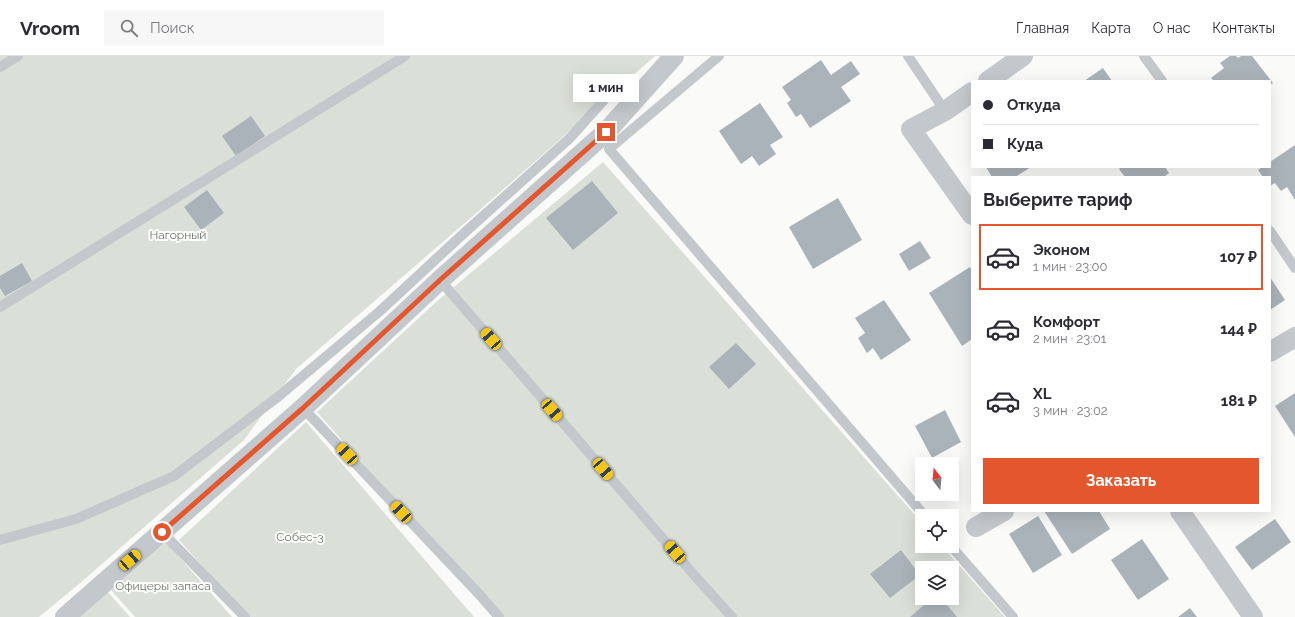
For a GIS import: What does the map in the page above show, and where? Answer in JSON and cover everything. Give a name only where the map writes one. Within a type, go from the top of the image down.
[{"type":"street","points":[[65,617],[303,408],[440,280],[606,132],[674,56]]},
{"type":"street","points":[[989,80],[1023,56]]},
{"type":"street","points":[[971,93],[945,111],[911,129],[971,214]]},
{"type":"street","points":[[1271,351],[1295,337]]},
{"type":"street","points":[[976,527],[1002,512]]},
{"type":"street","points":[[1181,512],[1253,617]]},
{"type":"lane","points":[[0,67],[18,56]]},
{"type":"lane","points":[[0,307],[405,56]]},
{"type":"lane","points":[[718,56],[609,149],[919,509]]},
{"type":"lane","points":[[908,56],[945,111]]},
{"type":"lane","points":[[1144,56],[1161,80]]},
{"type":"lane","points":[[0,540],[76,519],[174,476],[279,396],[380,311],[570,138],[604,100]]},
{"type":"lane","points":[[1271,232],[1295,268]]},
{"type":"lane","points":[[440,280],[732,617]]},
{"type":"lane","points":[[303,408],[472,587],[498,617]]},
{"type":"lane","points":[[162,532],[245,617]]},
{"type":"lane","points":[[957,553],[1013,617]]},
{"type":"green space","name":"Нагорный","points":[[0,56],[655,56],[296,369],[244,440],[79,584],[39,617],[0,617]]},
{"type":"green space","points":[[603,162],[915,515],[915,553],[948,553],[955,561],[915,561],[915,605],[959,605],[959,565],[1005,617],[498,617],[317,412],[436,302]]},
{"type":"green space","name":"Собес-3","points":[[306,422],[474,617],[248,617],[179,540]]},
{"type":"green space","name":"Офицеры запаса","points":[[166,542],[232,617],[135,617],[111,590]]},
{"type":"green space","points":[[106,590],[130,617],[77,617]]},
{"type":"building","points":[[1230,56],[1236,56],[1238,58],[1241,56],[1252,56],[1271,80],[1213,80],[1211,78],[1224,68],[1220,63]]},
{"type":"building","points":[[821,60],[831,75],[851,61],[860,74],[841,87],[851,101],[810,128],[801,114],[796,117],[787,103],[791,100],[782,87]]},
{"type":"building","points":[[1103,68],[1111,80],[1085,80]]},
{"type":"building","points":[[760,103],[783,137],[770,145],[776,154],[759,166],[752,156],[741,164],[719,131]]},
{"type":"building","points":[[251,116],[265,136],[236,156],[222,136]]},
{"type":"building","points":[[1295,145],[1295,200],[1287,187],[1281,191],[1275,183],[1271,185],[1271,176],[1262,176],[1258,170],[1261,168],[1271,168],[1271,161]]},
{"type":"building","points":[[987,168],[1029,168],[1017,176],[991,176]]},
{"type":"building","points":[[1166,168],[1169,173],[1165,176],[1124,176],[1119,169]]},
{"type":"building","points":[[592,181],[618,213],[573,250],[546,218]]},
{"type":"building","points":[[207,190],[224,213],[201,230],[184,207]]},
{"type":"building","points":[[838,198],[862,240],[813,269],[789,227]]},
{"type":"building","points":[[920,241],[931,258],[909,271],[899,254]]},
{"type":"building","points":[[22,263],[32,281],[5,296],[0,288],[0,276]]},
{"type":"building","points":[[970,267],[971,340],[962,346],[929,293]]},
{"type":"building","points":[[1271,279],[1285,300],[1271,309]]},
{"type":"building","points":[[884,300],[911,340],[881,360],[873,348],[867,353],[858,338],[865,333],[855,318]]},
{"type":"building","points":[[736,343],[756,364],[729,389],[709,367]]},
{"type":"building","points":[[1295,393],[1295,437],[1275,406]]},
{"type":"building","points":[[945,410],[961,442],[931,457],[915,426]]},
{"type":"building","points":[[1045,512],[1100,512],[1110,529],[1072,554]]},
{"type":"building","points":[[1038,516],[1062,555],[1033,573],[1009,534]]},
{"type":"building","points":[[1275,519],[1291,542],[1252,570],[1235,547]]},
{"type":"building","points":[[1142,539],[1169,579],[1138,600],[1111,560]]},
{"type":"building","points":[[901,550],[915,568],[915,579],[890,598],[870,574]]},
{"type":"building","points":[[924,605],[947,605],[957,617],[910,617]]},
{"type":"building","points":[[1190,608],[1197,617],[1178,617]]},
{"type":"route","points":[[162,532],[303,408],[440,280],[606,132]]}]
